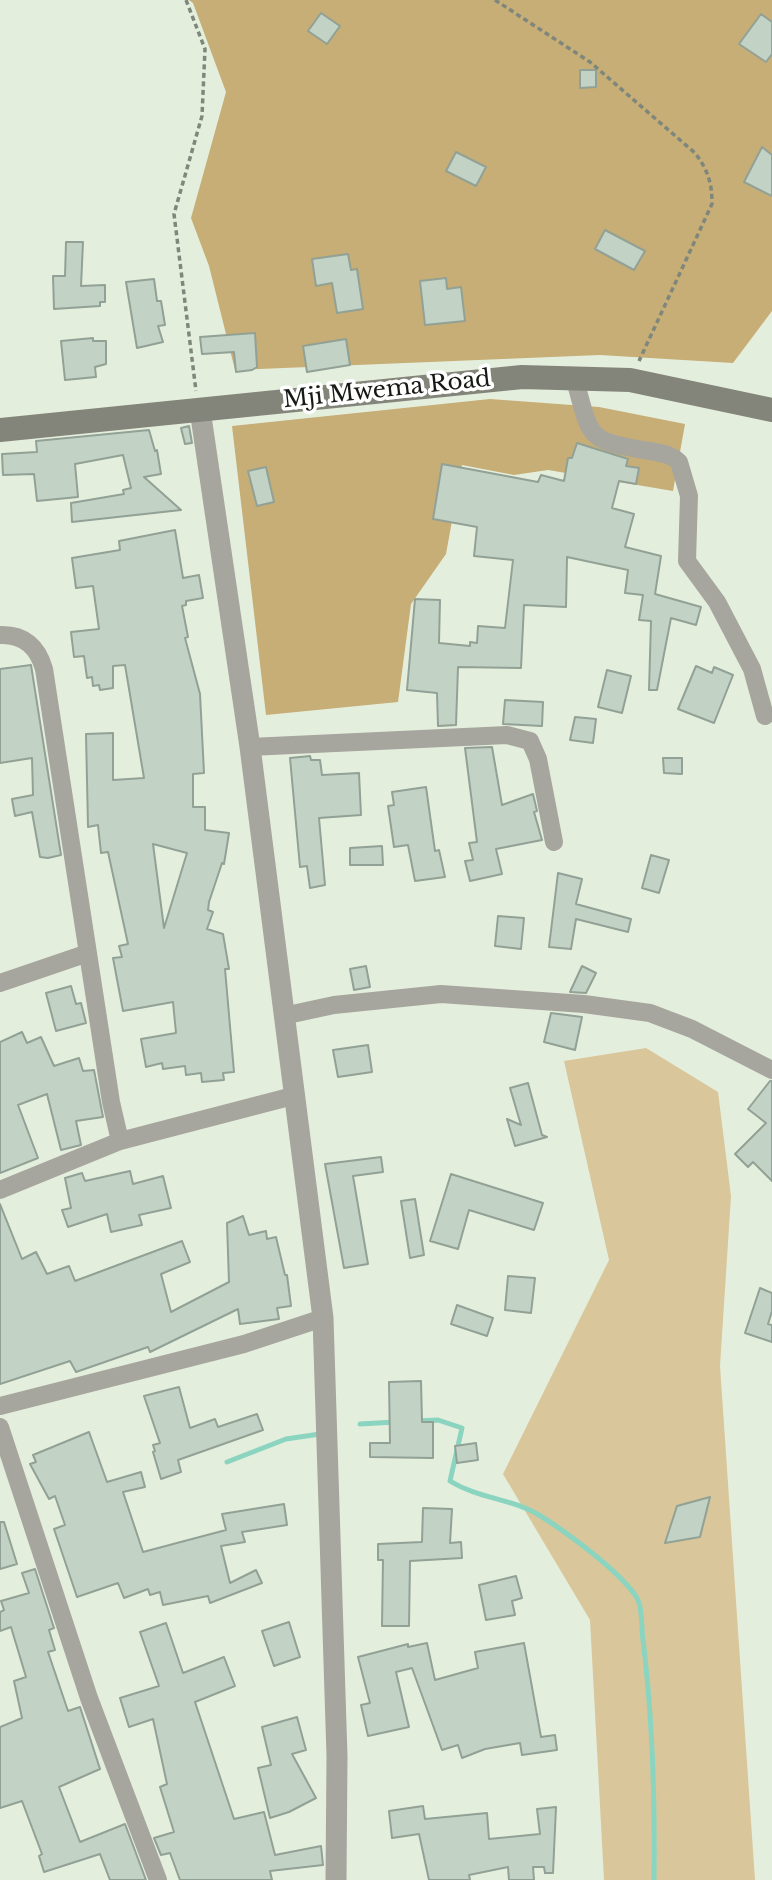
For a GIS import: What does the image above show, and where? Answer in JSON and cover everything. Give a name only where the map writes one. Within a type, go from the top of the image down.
[{"type":"main road","name":"Mji Mwema Road","points":[[0,430],[428,384],[574,376],[630,380],[772,410]]},
{"type":"street","points":[[574,376],[586,419],[595,438],[607,443],[662,453],[674,457],[679,463],[689,496],[687,561],[717,602],[752,669],[765,716]]},
{"type":"street","points":[[200,410],[250,747],[323,1318],[337,1756],[336,1880]]},
{"type":"street","points":[[0,635],[12,635],[40,652],[120,1141]]},
{"type":"street","points":[[250,747],[507,735],[530,741],[538,759],[554,842]]},
{"type":"street","points":[[0,983],[88,953]]},
{"type":"street","points":[[283,1016],[334,1005],[441,994],[571,1003],[650,1013],[692,1029],[772,1070]]},
{"type":"street","points":[[0,1190],[120,1141],[293,1096]]},
{"type":"street","points":[[0,1406],[244,1344],[323,1318]]},
{"type":"street","points":[[0,1427],[89,1698],[158,1880]]},
{"type":"path","points":[[186,0],[205,49],[202,116],[174,214],[200,410]]},
{"type":"path","points":[[495,0],[590,62],[695,153],[707,168],[712,185],[712,204],[630,380]]},
{"type":"shaded area","points":[[189,0],[772,0],[772,311],[733,363],[600,355],[235,370],[209,266],[191,218],[226,92],[193,3]]},
{"type":"shaded area","points":[[490,399],[599,407],[685,424],[673,491],[548,470],[514,475],[462,465],[446,554],[411,604],[398,702],[266,715],[232,426]]},
{"type":"shaded area","points":[[646,1048],[718,1092],[731,1196],[720,1366],[755,1880],[604,1880],[590,1620],[503,1474],[609,1260],[564,1061]]},
{"type":"building","points":[[321,13],[340,26],[327,44],[308,31]]},
{"type":"building","points":[[761,14],[772,22],[772,54],[766,62],[739,44]]},
{"type":"building","points":[[580,70],[596,70],[596,87],[580,88]]},
{"type":"building","points":[[762,147],[772,155],[772,196],[744,182]]},
{"type":"building","points":[[456,152],[486,167],[476,186],[446,171]]},
{"type":"building","points":[[605,230],[645,251],[634,270],[595,249]]},
{"type":"building","points":[[66,242],[83,242],[81,286],[105,285],[105,302],[100,302],[100,306],[54,309],[53,276],[65,276]]},
{"type":"building","points":[[348,254],[351,270],[357,269],[363,309],[337,313],[332,283],[316,286],[312,259]]},
{"type":"building","points":[[446,278],[447,289],[461,287],[465,321],[425,325],[420,281]]},
{"type":"building","points":[[154,279],[157,301],[161,301],[165,325],[158,326],[163,342],[137,348],[126,282]]},
{"type":"building","points":[[255,333],[257,367],[252,370],[236,372],[234,352],[202,354],[200,337]]},
{"type":"building","points":[[93,338],[93,341],[106,341],[106,364],[95,367],[96,377],[65,380],[61,341]]},
{"type":"building","points":[[346,339],[350,365],[307,372],[303,346]]},
{"type":"building","points":[[189,426],[192,443],[185,444],[181,428]]},
{"type":"building","points":[[149,430],[155,451],[157,450],[161,474],[144,477],[181,510],[72,522],[71,503],[124,494],[123,490],[131,488],[123,455],[75,464],[78,497],[37,501],[34,474],[3,475],[2,454],[37,452],[36,441]]},
{"type":"building","points":[[577,443],[628,459],[626,466],[639,468],[636,484],[619,481],[612,508],[634,514],[625,547],[661,556],[655,594],[701,607],[696,625],[671,618],[657,690],[649,690],[651,621],[639,620],[643,595],[625,593],[628,570],[567,557],[566,607],[524,605],[521,668],[458,667],[456,725],[438,726],[437,693],[407,690],[415,599],[440,600],[439,643],[470,646],[470,642],[477,643],[478,626],[505,628],[513,560],[474,556],[477,527],[433,519],[442,464],[538,482],[541,475],[564,481],[568,458],[572,458]]},
{"type":"building","points":[[266,467],[274,502],[257,506],[248,471]]},
{"type":"building","points":[[175,530],[183,578],[199,575],[203,598],[186,601],[186,605],[182,606],[188,637],[185,638],[200,694],[204,773],[193,774],[193,807],[205,807],[205,830],[229,833],[224,864],[222,863],[209,902],[208,910],[213,912],[207,929],[223,934],[229,969],[225,969],[234,1072],[223,1073],[224,1080],[202,1082],[201,1073],[186,1075],[185,1066],[163,1069],[162,1063],[146,1067],[141,1039],[176,1033],[173,1002],[123,1011],[113,958],[122,957],[119,946],[128,944],[108,852],[101,853],[98,825],[88,827],[86,734],[113,733],[113,780],[144,778],[125,665],[113,666],[113,688],[100,690],[99,685],[93,686],[92,677],[87,678],[84,656],[74,657],[71,632],[99,629],[93,586],[76,588],[72,558],[120,550],[119,541]],"holes":[[[153,844],[187,853],[164,928]]]},
{"type":"building","points":[[31,665],[61,855],[48,858],[40,857],[32,812],[15,816],[12,799],[33,795],[32,758],[0,763],[0,669]]},
{"type":"building","points":[[696,666],[712,673],[714,667],[733,675],[714,723],[678,709]]},
{"type":"building","points":[[607,670],[631,676],[622,713],[598,707]]},
{"type":"building","points":[[505,700],[543,702],[542,726],[503,724]]},
{"type":"building","points":[[575,717],[596,719],[593,743],[570,740]]},
{"type":"building","points":[[492,747],[502,805],[533,794],[537,811],[534,812],[542,840],[496,849],[502,874],[470,881],[465,861],[473,860],[469,843],[477,842],[465,748]]},
{"type":"building","points":[[310,756],[311,760],[320,760],[322,775],[359,773],[361,815],[319,818],[325,885],[310,888],[307,866],[300,867],[290,758]]},
{"type":"building","points":[[663,758],[682,758],[682,774],[664,773]]},
{"type":"building","points":[[426,787],[435,851],[439,850],[445,877],[415,881],[408,845],[394,847],[388,806],[394,805],[392,792]]},
{"type":"building","points":[[382,846],[383,865],[350,865],[350,848]]},
{"type":"building","points":[[651,855],[669,860],[659,893],[642,888]]},
{"type":"building","points":[[558,873],[582,879],[576,904],[631,919],[628,932],[576,919],[571,949],[549,947]]},
{"type":"building","points":[[498,916],[524,918],[521,949],[495,946]]},
{"type":"building","points":[[366,966],[370,987],[354,990],[350,969]]},
{"type":"building","points":[[582,966],[596,973],[586,993],[570,992]]},
{"type":"building","points":[[71,986],[76,1004],[81,1003],[86,1023],[56,1031],[46,993]]},
{"type":"building","points":[[551,1013],[582,1017],[575,1050],[544,1042]]},
{"type":"building","points":[[22,1032],[27,1043],[41,1037],[54,1066],[79,1058],[83,1071],[94,1070],[103,1117],[76,1121],[81,1145],[61,1150],[47,1094],[18,1105],[38,1158],[0,1173],[0,1042]]},
{"type":"building","points":[[368,1045],[372,1072],[338,1077],[333,1050]]},
{"type":"building","points":[[770,1081],[772,1181],[753,1162],[748,1167],[735,1154],[766,1123],[748,1109]]},
{"type":"building","points":[[528,1083],[542,1135],[547,1137],[515,1146],[507,1119],[521,1125],[510,1088]]},
{"type":"building","points":[[381,1157],[383,1172],[353,1176],[368,1264],[344,1268],[325,1164]]},
{"type":"building","points":[[130,1171],[133,1184],[163,1176],[171,1208],[139,1215],[142,1225],[111,1232],[107,1214],[68,1227],[62,1210],[71,1208],[65,1178],[82,1173],[85,1181]]},
{"type":"building","points":[[451,1174],[543,1203],[534,1230],[469,1210],[458,1249],[430,1241]]},
{"type":"building","points":[[415,1199],[424,1255],[410,1258],[401,1201]]},
{"type":"building","points":[[0,1204],[22,1259],[36,1252],[47,1274],[69,1266],[75,1281],[182,1241],[190,1262],[161,1274],[171,1312],[229,1282],[227,1223],[243,1216],[249,1235],[266,1231],[267,1239],[276,1237],[287,1275],[291,1306],[277,1308],[279,1319],[240,1324],[238,1309],[150,1352],[148,1347],[76,1372],[70,1361],[0,1384]]},
{"type":"building","points":[[508,1276],[535,1278],[531,1313],[505,1310]]},
{"type":"building","points":[[760,1288],[772,1293],[772,1311],[768,1324],[772,1325],[772,1342],[745,1333]]},
{"type":"building","points":[[457,1305],[493,1318],[487,1336],[451,1324]]},
{"type":"building","points":[[421,1381],[422,1422],[433,1422],[433,1458],[370,1457],[370,1443],[390,1443],[389,1382]]},
{"type":"building","points":[[179,1387],[190,1428],[215,1419],[218,1427],[257,1414],[263,1430],[178,1460],[181,1472],[161,1479],[153,1452],[153,1445],[160,1443],[144,1396]]},
{"type":"building","points":[[89,1432],[107,1482],[141,1472],[145,1487],[123,1492],[143,1552],[226,1530],[222,1514],[284,1504],[287,1525],[242,1532],[245,1542],[221,1546],[230,1583],[256,1570],[262,1583],[210,1603],[208,1596],[163,1605],[160,1592],[150,1595],[148,1589],[124,1598],[118,1583],[77,1597],[54,1529],[65,1525],[55,1496],[49,1499],[30,1464],[36,1462],[33,1455]]},
{"type":"building","points":[[476,1443],[478,1460],[457,1463],[455,1446]]},
{"type":"building","points":[[710,1497],[700,1537],[665,1543],[677,1506]]},
{"type":"building","points":[[423,1508],[452,1509],[450,1543],[461,1542],[462,1558],[410,1561],[409,1626],[382,1626],[383,1560],[378,1560],[378,1544],[422,1542]]},
{"type":"building","points":[[0,1522],[4,1522],[17,1564],[0,1569]]},
{"type":"building","points":[[35,1569],[54,1628],[49,1630],[55,1650],[48,1652],[68,1711],[80,1707],[100,1769],[59,1787],[80,1842],[125,1824],[146,1880],[110,1880],[100,1854],[44,1872],[39,1856],[42,1854],[22,1801],[0,1808],[0,1727],[22,1718],[14,1681],[26,1677],[11,1627],[0,1631],[0,1612],[4,1610],[1,1601],[29,1593],[22,1573]]},
{"type":"building","points":[[516,1576],[522,1598],[512,1601],[515,1615],[486,1620],[479,1585]]},
{"type":"building","points":[[289,1622],[300,1657],[274,1666],[262,1631]]},
{"type":"building","points":[[166,1623],[183,1673],[224,1657],[235,1686],[195,1702],[234,1819],[264,1812],[275,1855],[321,1846],[323,1865],[270,1871],[272,1880],[180,1880],[170,1853],[161,1855],[154,1838],[174,1832],[160,1787],[167,1784],[153,1719],[129,1727],[120,1698],[159,1686],[140,1632]]},
{"type":"building","points":[[427,1643],[435,1680],[478,1668],[475,1652],[524,1643],[541,1737],[555,1735],[557,1750],[522,1755],[520,1743],[485,1749],[462,1758],[458,1745],[442,1750],[412,1668],[396,1672],[409,1727],[368,1736],[361,1705],[370,1703],[358,1657],[408,1644],[408,1647]]},
{"type":"building","points":[[297,1717],[306,1750],[292,1754],[316,1798],[270,1818],[258,1768],[271,1765],[262,1727]]},
{"type":"building","points":[[423,1806],[425,1819],[487,1813],[489,1839],[540,1834],[537,1809],[556,1807],[553,1873],[545,1873],[544,1867],[533,1867],[534,1880],[509,1880],[508,1867],[469,1875],[470,1880],[429,1880],[419,1834],[392,1838],[389,1811]]},
{"type":"waterway","points":[[415,1421],[438,1420],[462,1428],[450,1481],[472,1492],[517,1505],[539,1515],[577,1541],[619,1576],[637,1598],[641,1613],[651,1730],[654,1880]]},
{"type":"waterway","points":[[360,1424],[395,1422]]},
{"type":"waterway","points":[[227,1462],[286,1439],[320,1434]]}]
